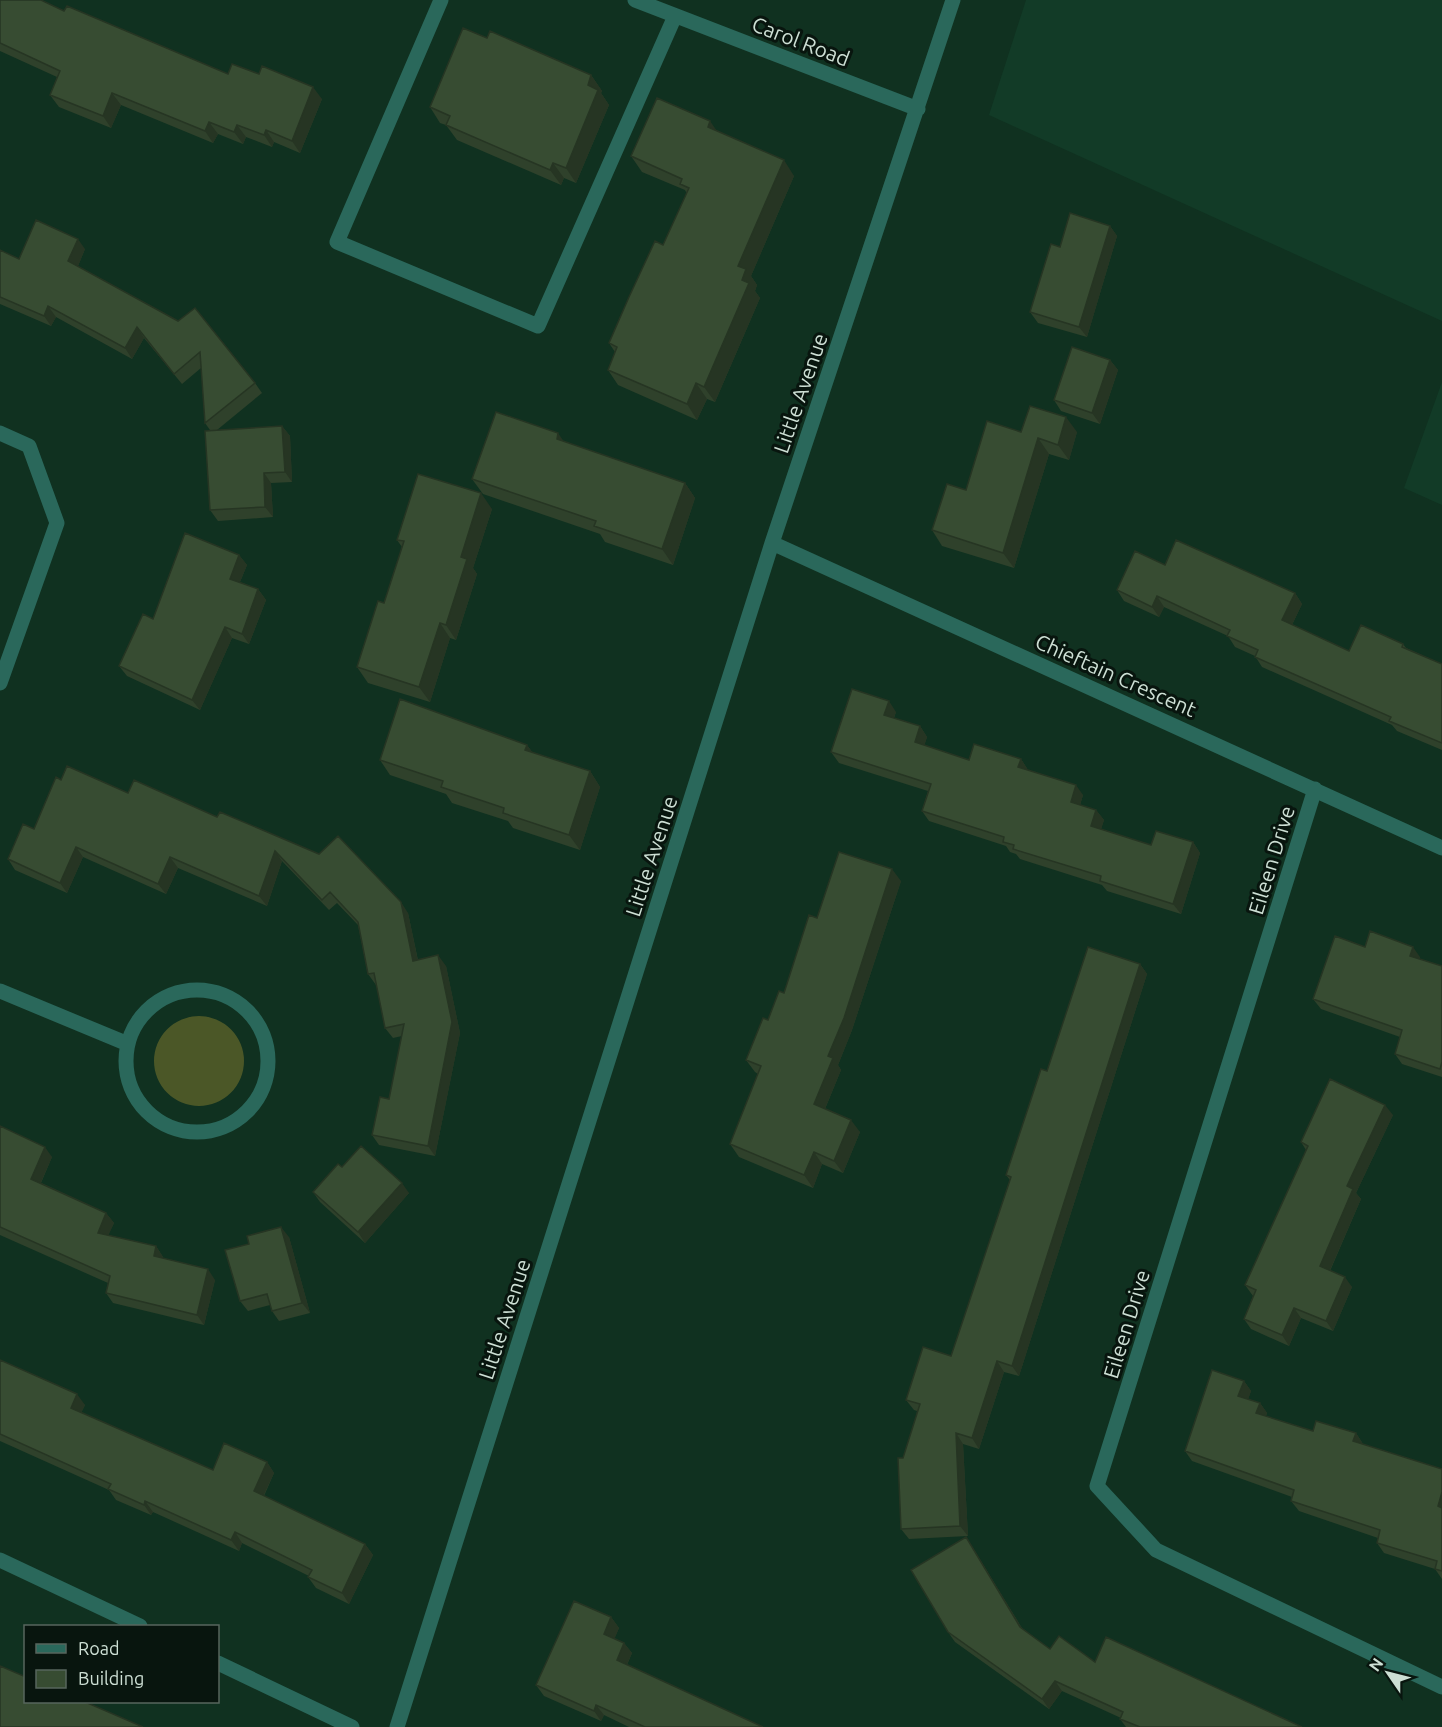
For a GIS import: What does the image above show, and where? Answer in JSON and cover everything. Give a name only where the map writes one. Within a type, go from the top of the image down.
[{"type":"street","points":[[441,0],[337,242],[538,326],[675,16]]},
{"type":"street","name":"Carol Road","points":[[635,0],[918,109]]},
{"type":"street","name":"Little Avenue","points":[[397,1727],[772,543],[953,0]]},
{"type":"street","points":[[0,433],[28,446],[57,523],[0,683]]},
{"type":"street","name":"Chieftain Crescent","points":[[772,543],[1442,848]]},
{"type":"street","name":"Eileen Drive","points":[[1316,789],[1097,1486],[1156,1550],[1442,1687]]},
{"type":"street","points":[[197,990],[221,993],[241,1005],[257,1023],[266,1045],[267,1069],[261,1091],[248,1110],[230,1124],[208,1131],[185,1131],[163,1124],[145,1109],[132,1090],[126,1067],[128,1044],[137,1022],[153,1005],[174,994],[197,990]]},
{"type":"street","points":[[0,991],[128,1044]]},
{"type":"street","points":[[0,1560],[138,1625]]},
{"type":"street","points":[[219,1663],[352,1727]]},
{"type":"shaded area","points":[[1026,0],[1442,0],[1442,321],[989,115]]},
{"type":"shaded area","points":[[1442,382],[1442,505],[1404,488]]},
{"type":"shaded area","points":[[199,1016],[216,1019],[231,1029],[241,1044],[244,1061],[241,1078],[231,1093],[216,1103],[199,1106],[182,1103],[167,1093],[157,1078],[154,1061],[157,1044],[167,1029],[182,1019]]},
{"type":"building","points":[[0,0],[41,0],[64,11],[67,6],[228,74],[232,64],[259,74],[262,66],[313,87],[292,141],[266,130],[264,135],[237,125],[234,132],[209,122],[205,131],[112,93],[103,116],[50,95],[60,71],[0,43]]},
{"type":"building","points":[[463,28],[487,38],[490,31],[591,75],[588,85],[598,90],[566,168],[553,163],[550,170],[446,125],[450,116],[430,107]]},
{"type":"building","points":[[657,98],[710,121],[708,127],[784,160],[738,266],[746,269],[742,280],[749,283],[704,387],[696,383],[687,404],[608,370],[617,347],[609,343],[629,297],[655,241],[663,245],[689,188],[680,184],[682,179],[631,156]]},
{"type":"building","points":[[1070,213],[1110,226],[1079,327],[1030,312],[1051,244],[1060,247]]},
{"type":"building","points":[[36,220],[78,239],[68,261],[178,321],[195,308],[255,383],[205,423],[200,352],[174,374],[137,327],[125,348],[48,306],[44,316],[0,297],[0,250],[19,259]]},
{"type":"building","points":[[1072,347],[1110,360],[1092,413],[1054,400]]},
{"type":"building","points":[[1030,406],[1066,417],[1058,445],[1038,438],[1003,553],[932,530],[947,484],[966,490],[987,421],[1021,432]]},
{"type":"building","points":[[496,412],[558,433],[557,439],[685,483],[662,549],[594,526],[596,521],[472,479]]},
{"type":"building","points":[[282,426],[285,472],[264,473],[265,507],[210,510],[205,431]]},
{"type":"building","points":[[418,474],[481,493],[461,557],[467,559],[446,625],[440,623],[419,687],[357,667],[378,601],[384,603],[404,541],[397,540]]},
{"type":"building","points":[[185,533],[239,555],[230,579],[258,589],[242,634],[225,627],[192,700],[119,666],[143,614],[153,619]]},
{"type":"building","points":[[1176,540],[1295,593],[1282,620],[1349,651],[1361,625],[1403,644],[1402,647],[1442,664],[1442,743],[1389,721],[1391,717],[1255,657],[1258,650],[1227,636],[1230,630],[1157,596],[1152,607],[1117,590],[1135,551],[1165,565]]},
{"type":"building","points":[[852,689],[889,701],[884,715],[920,726],[915,742],[969,760],[974,744],[1021,759],[1018,767],[1076,785],[1071,802],[1096,810],[1091,826],[1151,845],[1156,831],[1193,842],[1173,904],[1100,881],[1101,876],[1013,849],[1014,845],[1003,842],[1004,837],[922,811],[931,784],[831,752]]},
{"type":"building","points":[[400,699],[527,745],[525,750],[590,771],[569,835],[503,813],[504,808],[441,787],[443,781],[380,760]]},
{"type":"building","points":[[67,766],[128,793],[134,780],[217,817],[220,812],[319,854],[338,836],[401,902],[413,961],[438,955],[452,1022],[428,1146],[372,1135],[380,1097],[389,1099],[404,1024],[385,1028],[374,973],[368,974],[358,922],[330,892],[322,900],[275,851],[259,896],[170,857],[158,884],[76,847],[60,883],[8,859],[23,824],[34,829],[56,777],[61,780]]},
{"type":"building","points":[[839,852],[892,869],[844,1018],[828,1056],[833,1058],[814,1104],[851,1120],[834,1161],[814,1152],[804,1175],[730,1144],[761,1066],[746,1060],[763,1018],[768,1020],[779,991],[784,993],[809,915],[817,918]]},
{"type":"building","points":[[1370,931],[1413,947],[1410,956],[1442,966],[1442,1062],[1440,1069],[1395,1054],[1402,1030],[1313,999],[1335,936],[1365,947]]},
{"type":"building","points":[[1088,947],[1140,964],[1012,1366],[997,1361],[972,1438],[956,1433],[960,1526],[901,1529],[898,1458],[903,1458],[920,1404],[906,1400],[923,1347],[951,1356],[1011,1177],[1006,1175],[1041,1069],[1047,1071]]},
{"type":"building","points":[[1330,1079],[1385,1105],[1347,1186],[1353,1189],[1320,1266],[1345,1277],[1326,1321],[1294,1308],[1282,1335],[1244,1319],[1256,1290],[1245,1285],[1308,1146],[1301,1142]]},
{"type":"building","points":[[0,1126],[45,1147],[31,1179],[106,1213],[98,1233],[156,1246],[154,1256],[208,1269],[197,1315],[106,1293],[110,1276],[0,1227]]},
{"type":"building","points":[[361,1146],[402,1183],[358,1232],[313,1192],[338,1164],[342,1167]]},
{"type":"building","points":[[281,1227],[302,1303],[272,1311],[267,1294],[240,1301],[225,1250],[249,1244],[247,1236]]},
{"type":"building","points":[[0,1360],[77,1394],[71,1408],[213,1470],[224,1443],[267,1462],[254,1491],[365,1544],[342,1593],[308,1577],[312,1570],[235,1532],[231,1540],[145,1501],[144,1505],[108,1489],[111,1484],[0,1434]]},
{"type":"building","points":[[1212,1370],[1244,1381],[1238,1396],[1260,1403],[1256,1413],[1313,1431],[1316,1421],[1356,1433],[1353,1441],[1442,1469],[1442,1492],[1438,1506],[1442,1508],[1442,1571],[1435,1569],[1437,1561],[1377,1543],[1380,1530],[1291,1501],[1294,1490],[1185,1451]]},
{"type":"building","points":[[966,1537],[1020,1627],[1050,1649],[1059,1636],[1095,1662],[1106,1637],[1302,1727],[1140,1727],[1120,1719],[1123,1712],[1055,1681],[1042,1699],[948,1632],[911,1570]]},
{"type":"building","points":[[574,1601],[611,1617],[604,1634],[624,1643],[617,1660],[763,1727],[645,1727],[596,1705],[594,1711],[536,1685]]},
{"type":"building","points":[[0,1666],[24,1676],[24,1703],[88,1703],[143,1727],[0,1727]]}]
